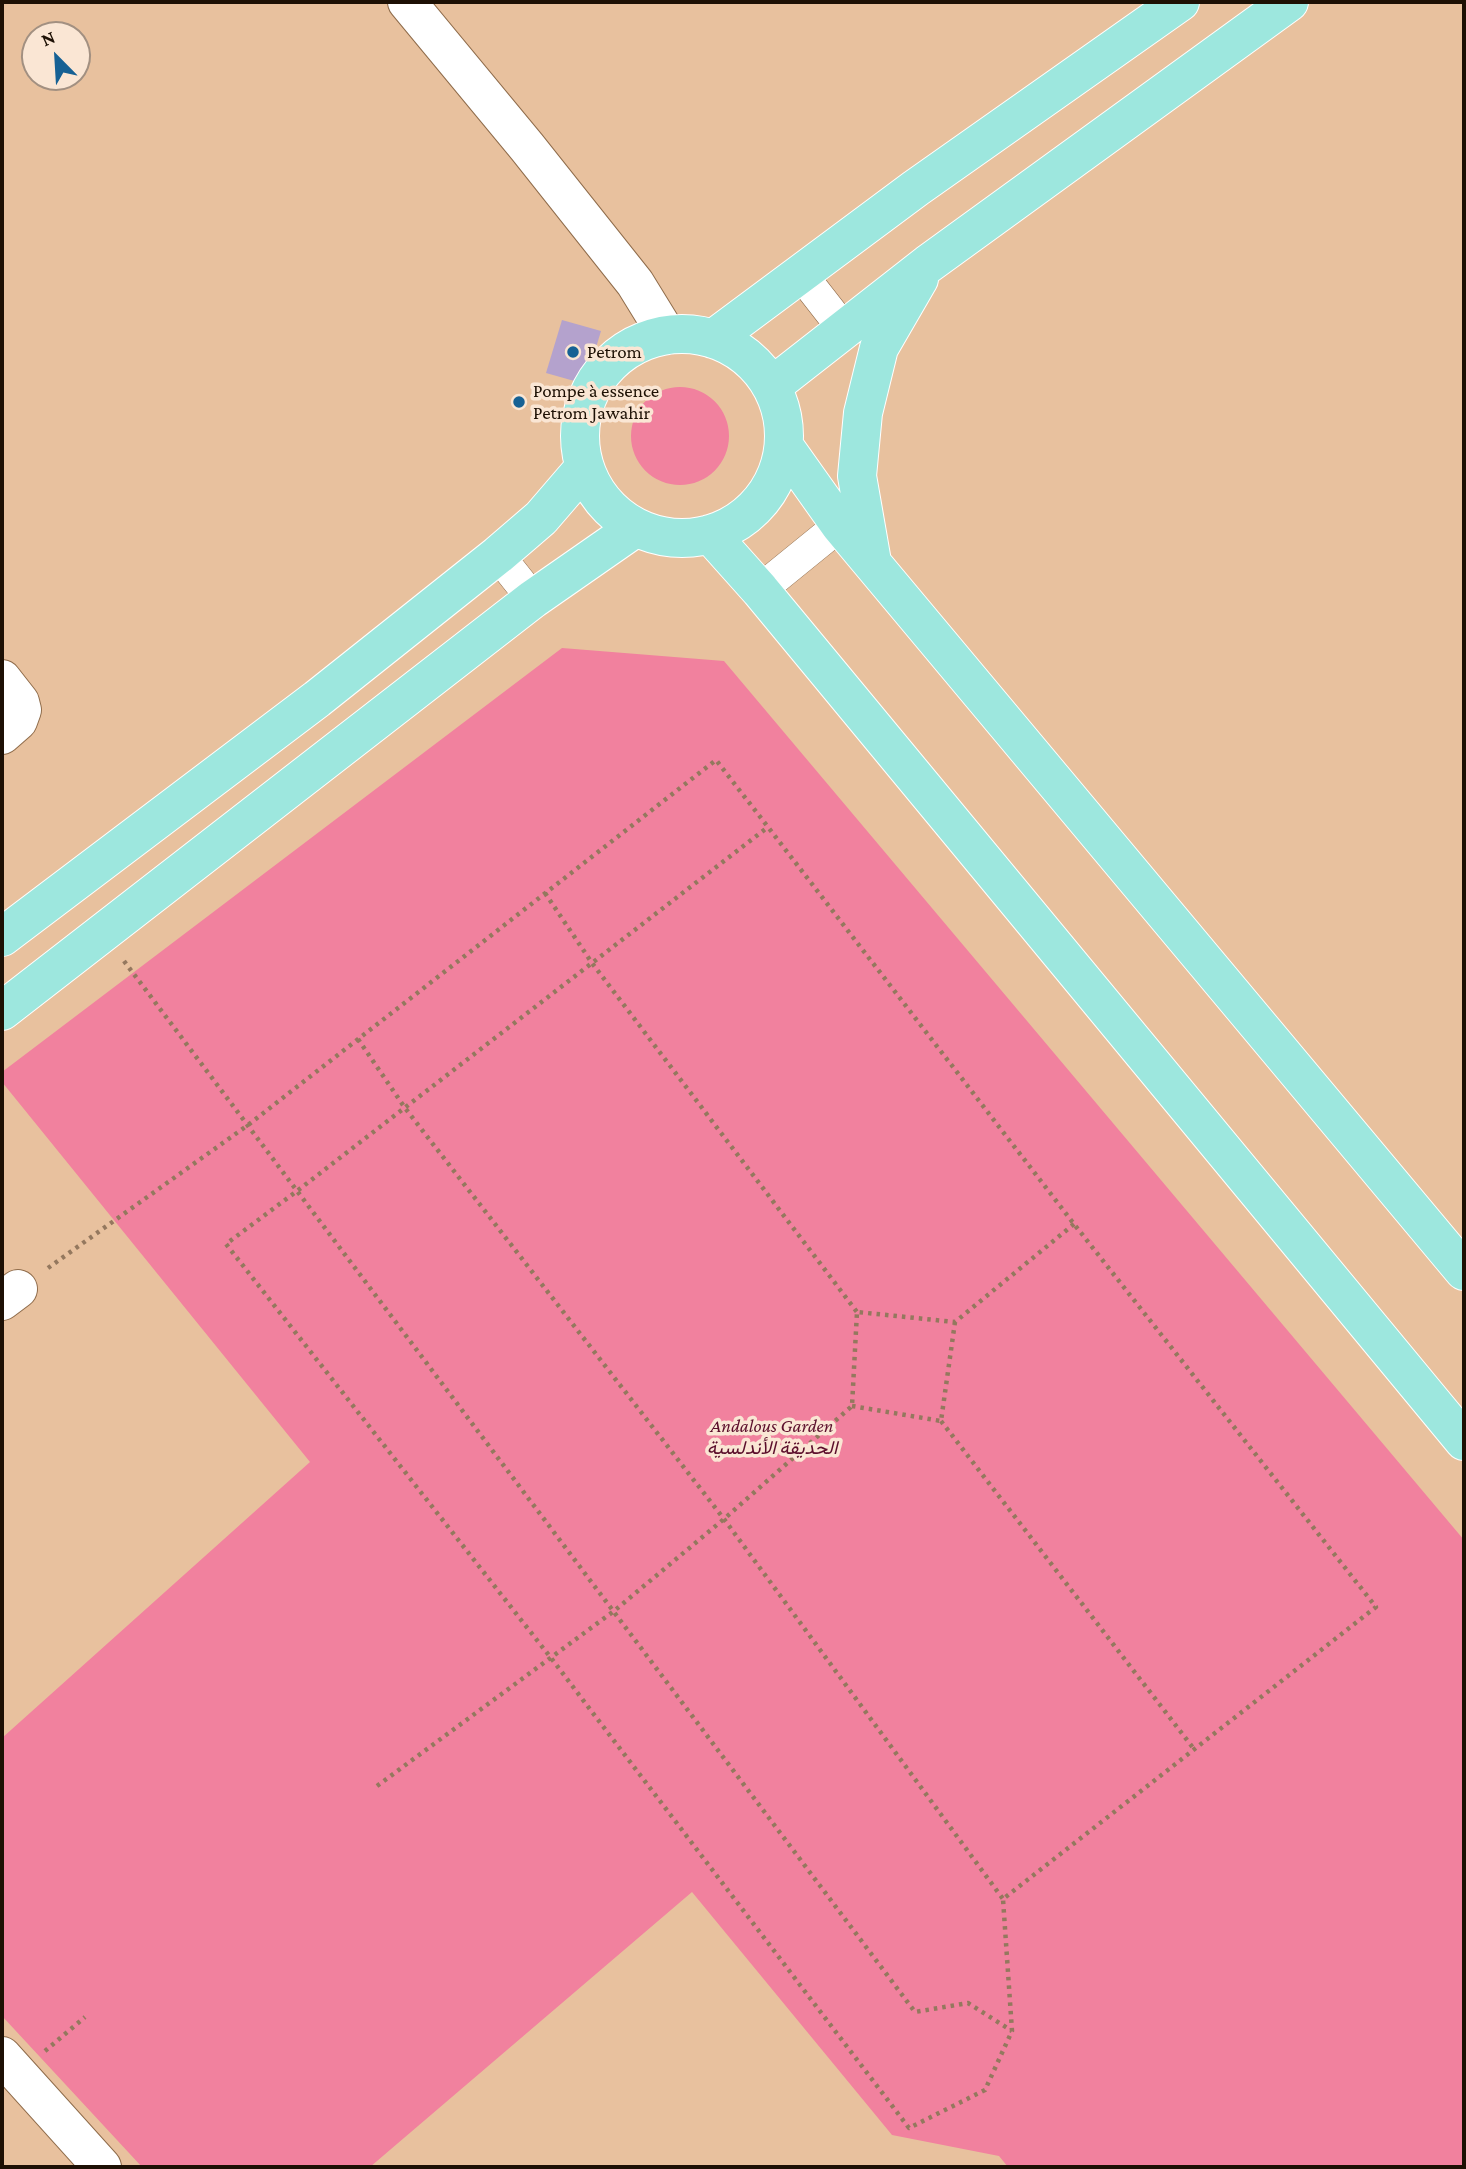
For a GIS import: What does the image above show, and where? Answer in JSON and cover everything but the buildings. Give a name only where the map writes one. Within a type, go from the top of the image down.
[{"type":"main road","points":[[713,339],[916,188],[1180,2]]},
{"type":"main road","points":[[772,386],[928,264],[1290,2]]},
{"type":"main road","points":[[873,564],[857,476],[863,413],[878,348],[928,264]]},
{"type":"main road","points":[[691,334],[713,339],[747,357],[761,370],[772,386],[782,415],[784,446],[780,466],[761,502],[729,527],[685,539],[659,536],[635,528],[613,513],[595,493],[584,468],[579,444],[580,418],[588,393],[601,372],[620,355],[643,342],[667,335],[691,334]]},
{"type":"main road","points":[[784,446],[840,525],[1464,1271]]},
{"type":"main road","points":[[2,937],[296,715],[498,555],[541,518],[584,468]]},
{"type":"main road","points":[[2,1011],[533,599],[635,528]]},
{"type":"main road","points":[[710,534],[760,590],[1464,1441]]},
{"type":"street","points":[[407,2],[635,283],[667,335]]},
{"type":"street","points":[[800,273],[844,328]]},
{"type":"street","points":[[760,590],[840,525]]},
{"type":"street","points":[[498,555],[533,599]]},
{"type":"street","points":[[2,679],[20,702],[22,710],[18,721],[2,736]]},
{"type":"street","points":[[10,2065],[102,2167]]},
{"type":"path","points":[[10,1295],[248,1125],[716,760],[1074,1224],[1376,1607],[1003,1899]]},
{"type":"path","points":[[358,1039],[405,1108],[724,1519],[1003,1899],[1012,2031],[985,2090],[909,2129],[551,1658],[226,1244],[405,1108],[768,827]]},
{"type":"path","points":[[377,1786],[614,1611],[852,1406],[857,1312],[592,963],[545,893]]},
{"type":"path","points":[[102,933],[915,2012],[968,2003],[1012,2031]]},
{"type":"path","points":[[941,1421],[955,1322],[1074,1224]]},
{"type":"path","points":[[857,1312],[955,1322]]},
{"type":"path","points":[[852,1406],[941,1421],[1194,1749]]},
{"type":"path","points":[[10,2065],[85,2017]]},
{"type":"green space","points":[[680,387],[699,391],[715,401],[725,417],[729,436],[725,455],[715,471],[699,481],[680,485],[661,481],[645,471],[635,455],[631,436],[635,417],[645,401],[661,391]]},
{"type":"green space","name":"Andalous Garden الحديقة الأندلسية","points":[[562,648],[724,661],[1464,1540],[1464,2167],[1008,2167],[999,2156],[892,2135],[692,1892],[370,2167],[142,2167],[2,2016],[2,1738],[310,1462],[2,1082],[2,1072]]},
{"type":"place","name":"Petrom","points":[[573,352]]},
{"type":"place","name":"Pompe à essence Petrom Jawahir","points":[[519,402]]}]
